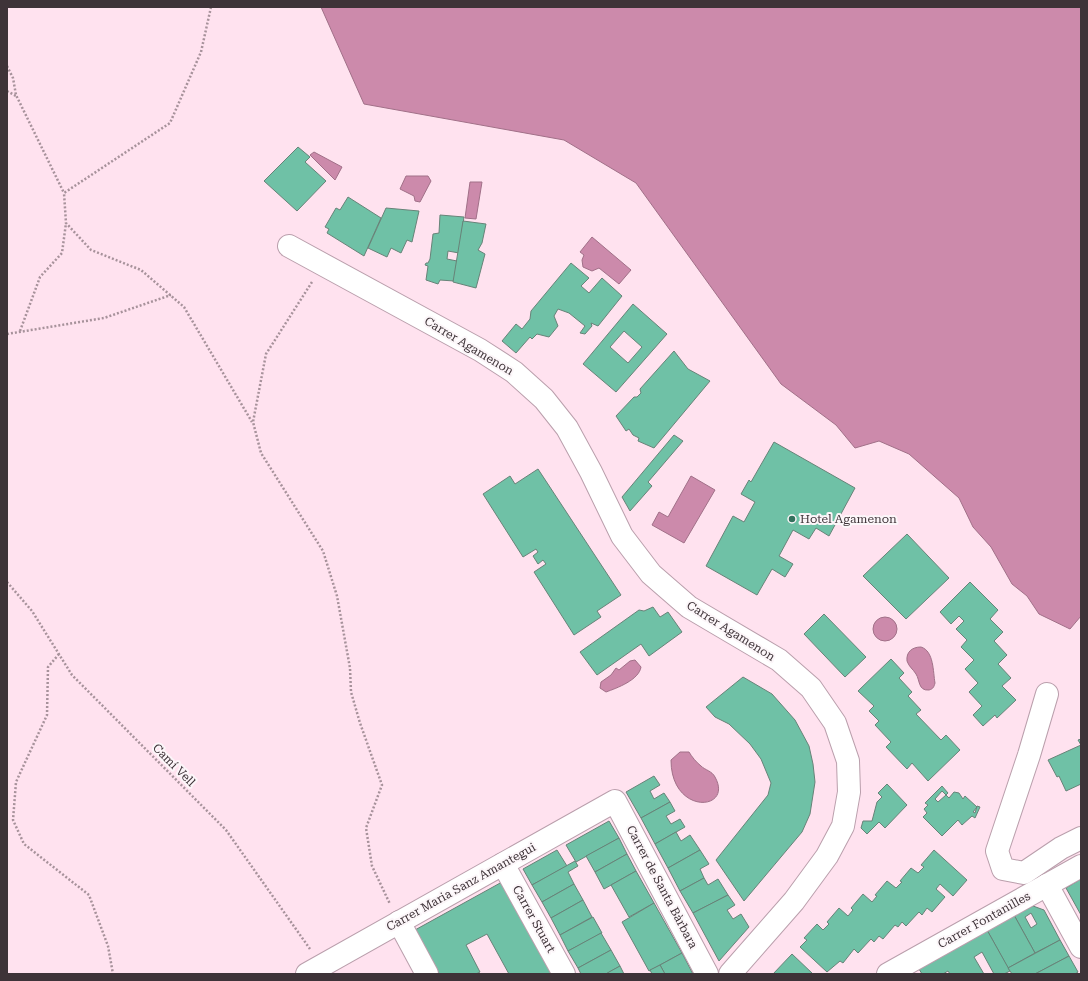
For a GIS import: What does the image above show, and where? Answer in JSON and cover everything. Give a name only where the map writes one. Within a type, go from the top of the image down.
[{"type":"street","name":"Carrer Agamenon","points":[[289,246],[480,350],[514,372],[544,399],[567,428],[591,472],[622,536],[651,574],[689,607],[779,660],[811,688],[835,723],[848,761],[849,792],[843,826],[827,856],[794,901],[730,974]]},
{"type":"street","points":[[1047,694],[1029,755],[997,851],[1003,869],[1024,873],[1061,848],[1081,838]]},
{"type":"street","name":"Carrer Maria Sanz Amantegui","points":[[315,970],[616,801]]},
{"type":"street","name":"Carrer de Santa Bàrbara","points":[[616,801],[708,974]]},
{"type":"street","name":"Carrer Stuart","points":[[503,864],[564,974]]},
{"type":"street","name":"Carrer Fontanilles","points":[[888,974],[1081,866]]},
{"type":"street","points":[[1047,885],[1081,947]]},
{"type":"street","points":[[399,922],[427,974]]},
{"type":"path","points":[[64,193],[170,123],[201,52],[211,7]]},
{"type":"path","points":[[7,66],[13,78],[16,96],[64,193],[66,223],[62,253],[40,277],[20,332]]},
{"type":"path","points":[[7,91],[16,96]]},
{"type":"path","points":[[66,223],[91,250],[141,270],[184,307],[253,422],[261,453],[323,551],[337,596],[350,668],[351,692],[360,723],[382,785],[366,828],[372,866],[399,922]]},
{"type":"path","points":[[253,422],[266,354],[323,264]]},
{"type":"path","points":[[7,334],[104,318],[171,295]]},
{"type":"path","name":"Camí Vell","points":[[7,582],[32,611],[72,675],[226,830],[315,970]]},
{"type":"path","points":[[59,654],[48,667],[47,716],[16,782],[14,820],[24,844],[89,895],[108,946],[113,974]]},
{"type":"shaded area","points":[[321,7],[1081,7],[1081,616],[1070,629],[1039,614],[1027,596],[1012,584],[991,547],[973,527],[959,498],[909,454],[879,441],[855,448],[836,425],[781,384],[636,183],[564,140],[364,104]]},
{"type":"shaded area","points":[[314,152],[342,167],[335,180],[310,155]]},
{"type":"shaded area","points":[[406,176],[428,176],[431,181],[420,202],[415,201],[414,196],[400,189]]},
{"type":"shaded area","points":[[470,182],[482,182],[476,219],[465,218]]},
{"type":"shaded area","points":[[592,237],[631,270],[619,284],[599,268],[592,271],[583,267],[582,260],[584,255],[580,252]]},
{"type":"shaded area","points":[[691,476],[715,490],[684,543],[652,525],[659,512],[668,517]]},
{"type":"shaded area","points":[[880,617],[890,617],[897,624],[897,634],[890,641],[880,641],[873,634],[873,624]]},
{"type":"shaded area","points":[[921,647],[925,649],[931,657],[932,662],[935,683],[933,688],[929,690],[925,690],[921,687],[916,674],[907,661],[910,651]]},
{"type":"shaded area","points":[[635,660],[641,667],[639,672],[632,680],[606,692],[600,688],[601,682],[611,675],[616,668],[619,670],[630,661]]},
{"type":"shaded area","points":[[680,752],[689,752],[697,763],[712,773],[719,788],[716,797],[709,801],[700,802],[690,799],[681,791],[674,778],[671,760]]},
{"type":"building","points":[[298,147],[310,157],[305,162],[326,181],[297,211],[264,181]]},
{"type":"building","points":[[348,197],[381,218],[364,256],[327,233],[329,229],[325,227],[336,208],[340,210]]},
{"type":"building","points":[[386,208],[419,211],[412,242],[407,240],[401,253],[391,248],[387,257],[368,248]]},
{"type":"building","points":[[440,215],[464,217],[459,253],[448,251],[447,259],[457,261],[454,281],[440,280],[438,284],[426,280],[428,266],[425,265],[430,259],[433,234],[439,233]]},
{"type":"building","points":[[463,221],[486,224],[482,243],[478,250],[485,254],[476,288],[453,282]]},
{"type":"building","points":[[571,263],[589,278],[581,286],[589,293],[602,278],[622,296],[598,326],[591,323],[592,326],[585,334],[580,333],[585,326],[569,313],[558,309],[554,316],[558,326],[549,337],[537,334],[532,339],[530,337],[516,353],[502,341],[516,324],[522,329],[530,319],[531,311]]},
{"type":"building","points":[[633,304],[667,334],[616,392],[583,364]],"holes":[[[624,331],[642,347],[628,363],[610,347]]]},
{"type":"building","points":[[674,351],[688,369],[710,381],[654,448],[638,441],[639,438],[633,435],[629,429],[626,431],[616,416],[634,397],[637,397],[641,393],[640,389]]},
{"type":"building","points":[[674,435],[683,441],[648,482],[652,486],[630,511],[622,497]]},
{"type":"building","name":"Hotel Agamenon","points":[[774,442],[855,488],[829,536],[816,528],[809,539],[793,530],[779,556],[793,564],[785,577],[772,569],[757,595],[706,566],[733,516],[744,522],[755,502],[741,494],[749,480],[751,482]]},
{"type":"building","points":[[538,469],[621,595],[597,611],[601,617],[574,635],[534,572],[546,564],[543,560],[538,564],[533,556],[538,552],[536,549],[523,557],[483,494],[510,476],[515,484]]},
{"type":"building","points":[[907,534],[949,578],[906,619],[863,576]]},
{"type":"building","points":[[970,582],[998,610],[990,619],[1003,632],[994,641],[1007,655],[998,664],[1011,678],[1002,686],[1016,700],[997,718],[995,715],[983,726],[973,715],[982,706],[969,692],[978,683],[965,669],[974,660],[961,647],[967,640],[956,629],[964,621],[959,616],[951,624],[940,612]]},
{"type":"building","points":[[653,607],[660,617],[668,612],[682,632],[649,656],[641,644],[597,675],[580,652],[639,610],[644,611]]},
{"type":"building","points":[[824,614],[866,657],[845,677],[804,634]]},
{"type":"building","points":[[891,659],[904,673],[899,678],[912,692],[908,696],[921,710],[916,714],[941,740],[946,735],[960,750],[928,781],[912,763],[907,769],[886,747],[891,742],[875,725],[879,721],[869,711],[874,706],[858,691]]},
{"type":"building","points":[[743,677],[772,694],[795,720],[809,746],[815,782],[810,814],[802,832],[744,901],[716,860],[768,795],[771,783],[761,759],[750,744],[729,724],[715,717],[706,707]]},
{"type":"building","points":[[1081,745],[1081,784],[1066,791],[1059,776],[1057,777],[1048,760]]},
{"type":"building","points":[[654,776],[660,785],[650,791],[654,799],[664,793],[670,802],[641,818],[626,792]]},
{"type":"building","points":[[887,784],[907,805],[885,828],[879,822],[867,834],[861,828],[863,821],[872,821],[877,802],[882,797],[878,793]]},
{"type":"building","points":[[942,786],[948,793],[946,795],[949,798],[954,792],[959,793],[963,799],[965,796],[977,807],[980,807],[975,818],[972,816],[962,825],[958,820],[942,836],[923,817],[927,813],[924,809],[928,805],[925,803]],"holes":[[[942,791],[946,795],[938,802],[935,799]]]},
{"type":"building","points":[[670,802],[675,811],[666,816],[671,824],[680,819],[685,827],[655,844],[641,818]]},
{"type":"building","points":[[609,821],[619,838],[576,862],[566,845]]},
{"type":"building","points":[[676,832],[681,841],[690,835],[700,850],[668,868],[655,844]]},
{"type":"building","points":[[619,838],[627,854],[595,872],[586,856]]},
{"type":"building","points":[[557,850],[567,866],[532,885],[523,869]]},
{"type":"building","points":[[700,850],[709,864],[700,869],[704,878],[680,891],[668,868]]},
{"type":"building","points":[[934,850],[967,880],[953,896],[940,884],[936,889],[945,897],[932,912],[927,908],[922,915],[919,912],[906,926],[902,922],[898,927],[895,925],[883,939],[879,936],[874,942],[871,939],[858,953],[854,949],[843,963],[840,961],[827,972],[800,947],[807,940],[804,938],[817,924],[823,930],[829,924],[827,922],[839,908],[848,916],[853,910],[851,908],[863,894],[872,902],[877,896],[875,895],[887,881],[896,888],[911,868],[918,873],[924,867],[921,865]]},
{"type":"building","points":[[627,854],[636,871],[604,889],[595,872]]},
{"type":"building","points":[[575,861],[578,866],[568,872],[574,884],[542,902],[532,885]]},
{"type":"building","points":[[636,871],[654,903],[629,917],[611,885]]},
{"type":"building","points":[[704,878],[708,885],[718,879],[728,895],[693,913],[680,891]]},
{"type":"building","points":[[1081,879],[1081,915],[1066,888]]},
{"type":"building","points":[[502,882],[552,974],[509,974],[487,934],[466,945],[480,972],[476,974],[439,974],[415,930]]},
{"type":"building","points":[[574,884],[583,900],[551,918],[542,902]]},
{"type":"building","points":[[728,895],[735,905],[727,910],[733,919],[741,914],[749,927],[719,961],[693,913]]},
{"type":"building","points":[[583,900],[592,917],[560,935],[551,918]]},
{"type":"building","points":[[654,903],[682,953],[649,971],[622,922]]},
{"type":"building","points":[[1033,906],[1044,910],[1060,940],[1035,953],[1014,915]],"holes":[[[1031,913],[1037,924],[1031,928],[1025,917]]]},
{"type":"building","points":[[1014,915],[1035,953],[1008,968],[987,930]]},
{"type":"building","points":[[593,917],[602,933],[568,951],[560,935]]},
{"type":"building","points":[[987,930],[1010,971],[1004,974],[994,974],[982,952],[974,957],[984,974],[950,974],[948,971],[943,974],[922,974],[919,969]]},
{"type":"building","points":[[601,933],[611,950],[578,968],[568,951]]},
{"type":"building","points":[[1060,940],[1069,956],[1035,974],[1012,974],[1008,968]]},
{"type":"building","points":[[611,950],[620,966],[606,974],[581,974],[578,968]]},
{"type":"building","points":[[682,953],[693,974],[665,974],[660,965]]},
{"type":"building","points":[[792,954],[813,974],[773,974]]},
{"type":"building","points":[[1069,956],[1078,972],[1075,974],[1035,974]]},
{"type":"building","points":[[660,965],[665,974],[652,974],[650,970]]},
{"type":"building","points":[[620,966],[624,974],[606,974],[609,972]]},
{"type":"place","name":"Hotel Agamenon","points":[[792,519]]}]
